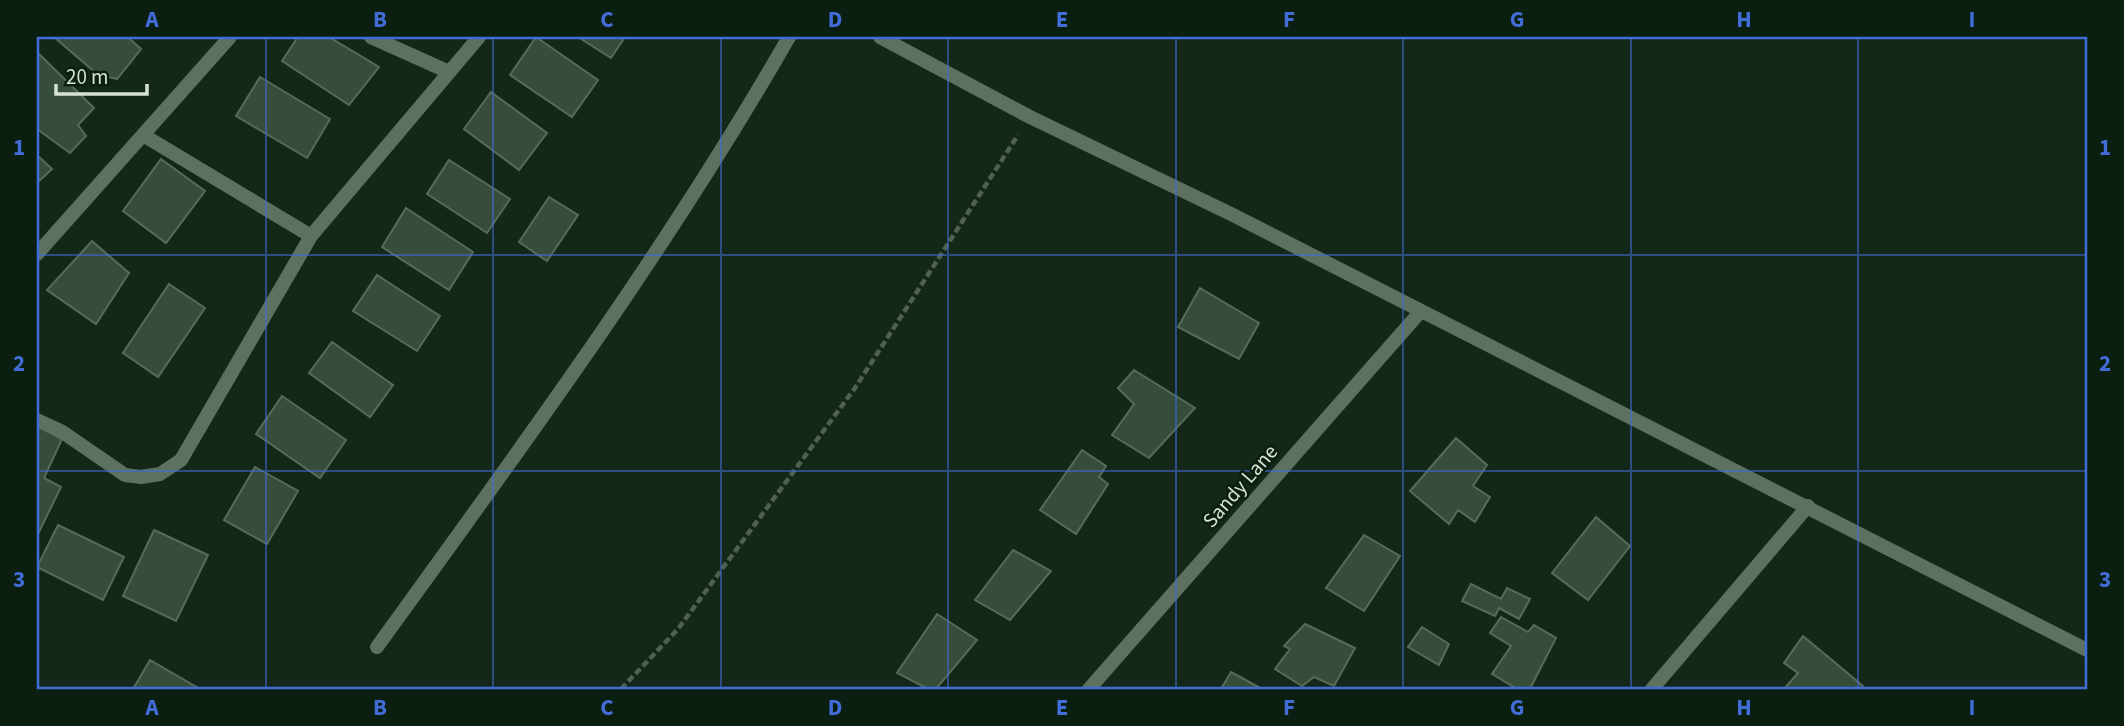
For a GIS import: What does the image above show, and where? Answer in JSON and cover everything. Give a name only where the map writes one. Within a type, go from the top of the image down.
[{"type":"street","points":[[37,254],[229,37]]},
{"type":"street","points":[[371,37],[449,72]]},
{"type":"street","points":[[37,420],[61,431],[125,475],[141,477],[160,474],[181,460],[310,236],[479,37]]},
{"type":"street","points":[[377,647],[615,313],[731,139],[789,37]]},
{"type":"street","points":[[880,37],[1030,117],[1808,506],[2087,650]]},
{"type":"street","points":[[144,135],[310,236]]},
{"type":"street","name":"Sandy Lane","points":[[1089,689],[1421,311]]},
{"type":"street","points":[[1652,689],[1808,506]]},
{"type":"path","points":[[621,689],[695,607],[847,399],[1030,117]]},
{"type":"building","points":[[54,37],[128,37],[141,49],[117,79],[97,74]]},
{"type":"building","points":[[298,37],[329,37],[379,67],[349,105],[282,61]]},
{"type":"building","points":[[536,37],[598,80],[572,117],[510,75]]},
{"type":"building","points":[[578,37],[625,37],[611,58]]},
{"type":"building","points":[[37,52],[94,108],[78,125],[86,136],[70,153],[37,129]]},
{"type":"building","points":[[260,77],[330,119],[307,158],[236,116]]},
{"type":"building","points":[[491,92],[547,133],[519,170],[464,129]]},
{"type":"building","points":[[37,155],[52,169],[37,183]]},
{"type":"building","points":[[161,159],[205,191],[166,243],[123,211]]},
{"type":"building","points":[[449,160],[510,199],[487,233],[427,194]]},
{"type":"building","points":[[549,197],[578,215],[547,261],[519,242]]},
{"type":"building","points":[[406,208],[473,252],[449,290],[382,247]]},
{"type":"building","points":[[92,241],[129,273],[96,324],[47,290]]},
{"type":"building","points":[[377,275],[440,316],[417,351],[353,311]]},
{"type":"building","points":[[169,284],[205,308],[158,377],[123,353]]},
{"type":"building","points":[[1200,288],[1259,323],[1239,359],[1178,327]]},
{"type":"building","points":[[332,342],[393,385],[370,417],[309,373]]},
{"type":"building","points":[[1134,370],[1195,408],[1149,458],[1112,435],[1134,404],[1118,388]]},
{"type":"building","points":[[282,396],[346,440],[320,478],[256,434]]},
{"type":"building","points":[[39,427],[62,439],[44,478],[61,487],[37,536],[37,433]]},
{"type":"building","points":[[1456,438],[1487,465],[1473,486],[1490,497],[1475,522],[1458,510],[1449,524],[1410,491]]},
{"type":"building","points":[[1082,450],[1106,466],[1099,477],[1108,484],[1076,534],[1040,510]]},
{"type":"building","points":[[255,467],[298,491],[267,544],[224,520]]},
{"type":"building","points":[[1596,517],[1630,546],[1588,600],[1552,573]]},
{"type":"building","points":[[58,525],[124,557],[103,600],[37,567]]},
{"type":"building","points":[[154,530],[208,555],[176,621],[123,596]]},
{"type":"building","points":[[1364,535],[1400,556],[1364,611],[1326,588]]},
{"type":"building","points":[[1013,550],[1051,571],[1010,620],[975,600]]},
{"type":"building","points":[[1471,584],[1501,599],[1507,588],[1530,599],[1519,619],[1499,608],[1495,616],[1462,601]]},
{"type":"building","points":[[937,614],[977,640],[936,689],[928,689],[897,673]]},
{"type":"building","points":[[1501,617],[1528,632],[1534,625],[1556,638],[1530,689],[1517,689],[1492,674],[1511,646],[1490,633]]},
{"type":"building","points":[[1305,624],[1355,648],[1334,686],[1314,677],[1302,686],[1275,669],[1290,649],[1284,646]]},
{"type":"building","points":[[1422,627],[1449,644],[1439,665],[1408,647]]},
{"type":"building","points":[[1803,636],[1863,686],[1861,689],[1784,689],[1798,673],[1784,663]]},
{"type":"building","points":[[150,660],[200,689],[133,689]]},
{"type":"building","points":[[1231,672],[1262,689],[1221,689]]}]
